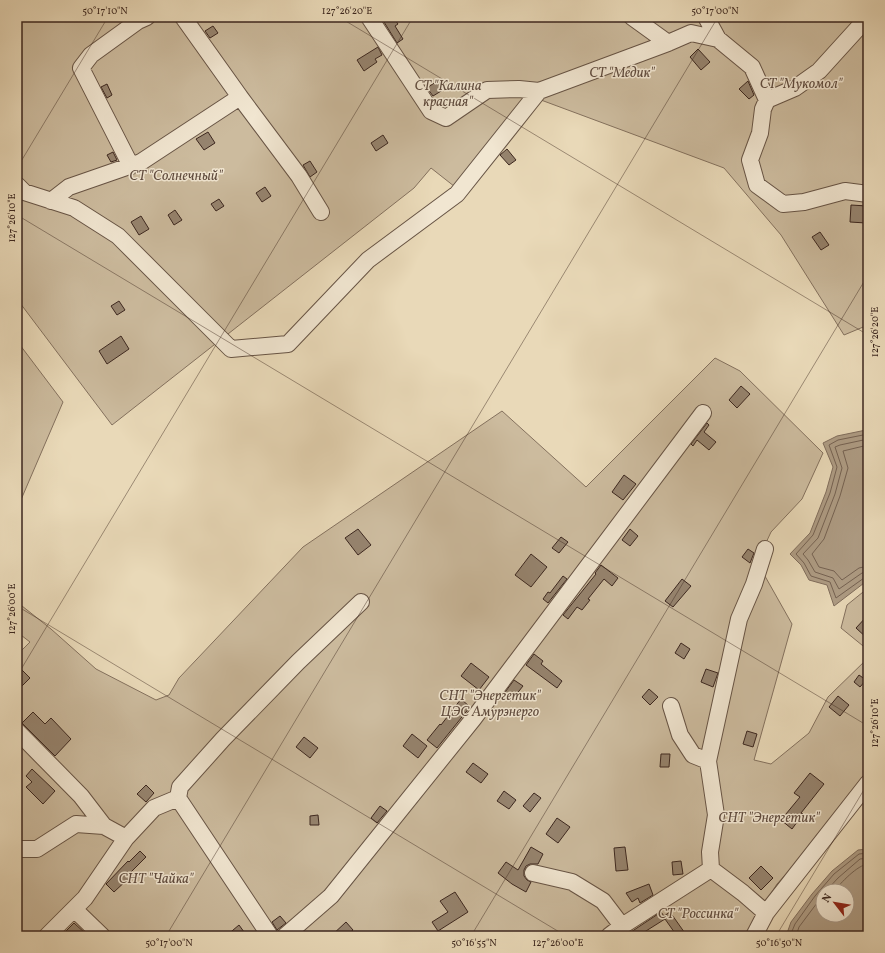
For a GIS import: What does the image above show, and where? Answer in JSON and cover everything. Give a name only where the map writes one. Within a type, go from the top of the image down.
[{"type":"street","points":[[131,166],[81,68],[91,55],[138,21],[147,17]]},
{"type":"street","points":[[183,17],[299,176],[320,212]]},
{"type":"street","points":[[369,17],[431,111],[446,118],[487,90],[519,89],[539,91],[668,43],[690,33],[718,39]]},
{"type":"street","points":[[632,17],[668,43]]},
{"type":"street","points":[[706,17],[718,39],[752,67],[767,100]]},
{"type":"street","points":[[868,17],[820,71],[795,88],[767,100],[763,109],[760,133],[750,160],[757,185],[783,204],[804,202],[846,191],[868,194]]},
{"type":"street","points":[[17,186],[24,192],[74,208],[118,236],[231,349],[288,344],[368,260],[458,194],[539,91]]},
{"type":"street","points":[[51,201],[69,187],[141,162],[240,97]]},
{"type":"street","points":[[285,936],[331,896],[474,718],[703,413]]},
{"type":"street","points":[[711,869],[710,852],[716,815],[708,761],[740,619],[754,584],[765,550]]},
{"type":"street","points":[[270,936],[178,798],[180,786],[223,739],[298,662],[361,602]]},
{"type":"street","points":[[672,706],[680,735],[693,755],[708,761]]},
{"type":"street","points":[[17,731],[81,796],[104,826],[126,838]]},
{"type":"street","points":[[754,936],[766,913],[868,783]]},
{"type":"street","points":[[47,936],[85,898],[126,838],[154,808],[178,798]]},
{"type":"street","points":[[17,849],[36,849],[76,824],[104,826]]},
{"type":"street","points":[[711,869],[743,892],[766,913]]},
{"type":"street","points":[[609,936],[622,926],[711,869]]},
{"type":"street","points":[[534,873],[572,882],[604,901],[622,926]]},
{"type":"street","points":[[74,909],[102,936]]},
{"type":"green space","points":[[17,17],[868,17],[868,325],[844,335],[781,235],[724,168],[541,100],[482,170],[464,194],[431,168],[414,188],[112,425],[17,299]]},
{"type":"green space","points":[[17,341],[63,402],[17,509]]},
{"type":"green space","name":"СНТ \"Энергетик\" ЦЭС Амурэнерго","points":[[715,358],[740,371],[823,453],[802,499],[771,532],[757,562],[792,624],[754,760],[771,764],[809,733],[828,697],[868,658],[868,778],[818,839],[777,884],[757,916],[748,936],[17,936],[17,655],[30,642],[17,632],[17,602],[51,629],[96,669],[156,700],[169,695],[179,678],[303,547],[502,411],[586,487]]},
{"type":"green space","points":[[868,588],[868,650],[841,628],[847,605]]},
{"type":"water","points":[[868,430],[868,580],[834,606],[827,585],[809,580],[801,565],[790,554],[810,533],[826,492],[833,467],[823,443],[837,436]]},
{"type":"water","points":[[868,849],[868,936],[786,936],[791,922],[815,891],[815,923],[855,923],[855,883],[822,883],[832,871],[858,850]]},
{"type":"building","points":[[393,17],[398,24],[395,26],[403,39],[397,43],[384,22]]},
{"type":"building","points":[[213,26],[218,33],[210,38],[205,31]]},
{"type":"building","points":[[378,47],[382,55],[375,59],[377,62],[364,71],[357,60]]},
{"type":"building","points":[[698,49],[710,62],[701,70],[690,57]]},
{"type":"building","points":[[440,79],[446,88],[433,96],[427,88]]},
{"type":"building","points":[[748,81],[754,95],[749,99],[739,89]]},
{"type":"building","points":[[107,84],[112,95],[107,98],[101,87]]},
{"type":"building","points":[[208,132],[215,143],[204,150],[196,139]]},
{"type":"building","points":[[383,135],[388,143],[376,151],[371,143]]},
{"type":"building","points":[[507,149],[516,160],[509,165],[500,155]]},
{"type":"building","points":[[113,152],[117,160],[111,162],[107,155]]},
{"type":"building","points":[[310,161],[317,172],[310,177],[303,165]]},
{"type":"building","points":[[265,187],[271,196],[262,202],[256,193]]},
{"type":"building","points":[[219,199],[224,206],[216,211],[211,204]]},
{"type":"building","points":[[851,205],[867,206],[866,223],[850,222]]},
{"type":"building","points":[[175,210],[182,220],[174,225],[168,215]]},
{"type":"building","points":[[141,216],[149,229],[139,235],[131,222]]},
{"type":"building","points":[[820,232],[829,245],[821,250],[812,237]]},
{"type":"building","points":[[119,301],[125,310],[117,315],[111,306]]},
{"type":"building","points":[[121,336],[129,349],[107,364],[99,351]]},
{"type":"building","points":[[741,386],[750,394],[737,408],[729,400]]},
{"type":"building","points":[[707,423],[709,425],[704,432],[716,442],[709,450],[697,440],[693,446],[691,444]]},
{"type":"building","points":[[624,475],[636,484],[623,500],[612,492]]},
{"type":"building","points":[[358,529],[371,545],[358,555],[345,538]]},
{"type":"building","points":[[630,529],[638,536],[630,546],[622,540]]},
{"type":"building","points":[[561,537],[568,542],[559,553],[552,548]]},
{"type":"building","points":[[748,549],[754,553],[750,563],[742,557]]},
{"type":"building","points":[[531,554],[547,567],[531,587],[515,575]]},
{"type":"building","points":[[601,565],[618,578],[612,586],[604,579],[588,599],[590,600],[582,610],[577,607],[568,619],[563,615],[596,574],[595,573]]},
{"type":"building","points":[[563,576],[567,579],[548,603],[543,599],[548,592],[550,593]]},
{"type":"building","points":[[682,579],[691,586],[673,607],[665,601]]},
{"type":"building","points":[[868,615],[868,639],[856,628]]},
{"type":"building","points":[[681,643],[690,649],[684,659],[675,653]]},
{"type":"building","points":[[534,654],[543,661],[541,664],[562,681],[557,688],[526,665]]},
{"type":"building","points":[[471,663],[489,677],[479,690],[461,676]]},
{"type":"building","points":[[17,665],[30,678],[17,691]]},
{"type":"building","points":[[706,669],[718,673],[713,687],[701,682]]},
{"type":"building","points":[[859,675],[866,680],[860,687],[854,682]]},
{"type":"building","points":[[514,680],[523,686],[511,701],[503,695]]},
{"type":"building","points":[[649,689],[658,697],[650,705],[642,697]]},
{"type":"building","points":[[838,696],[849,705],[840,716],[829,707]]},
{"type":"building","points":[[461,699],[470,707],[437,748],[427,740],[440,724],[441,725]]},
{"type":"building","points":[[33,712],[45,724],[51,718],[71,739],[55,756],[22,723]]},
{"type":"building","points":[[747,731],[757,734],[753,747],[743,744]]},
{"type":"building","points":[[412,734],[427,746],[418,758],[403,746]]},
{"type":"building","points":[[304,737],[318,748],[310,758],[296,747]]},
{"type":"building","points":[[661,754],[670,754],[669,767],[660,767]]},
{"type":"building","points":[[473,763],[488,774],[481,783],[466,772]]},
{"type":"building","points":[[32,769],[55,791],[43,804],[26,787],[32,782],[26,776]]},
{"type":"building","points":[[810,773],[824,784],[801,813],[803,814],[792,829],[781,820],[800,797],[794,793]]},
{"type":"building","points":[[146,785],[154,793],[146,802],[137,794]]},
{"type":"building","points":[[504,791],[516,800],[509,809],[497,801]]},
{"type":"building","points":[[534,793],[541,798],[530,812],[523,806]]},
{"type":"building","points":[[380,806],[387,811],[377,823],[371,818]]},
{"type":"building","points":[[318,815],[319,825],[310,825],[310,816]]},
{"type":"building","points":[[557,818],[570,827],[558,843],[546,834]]},
{"type":"building","points":[[531,847],[543,854],[538,864],[530,864],[526,866],[524,870],[524,876],[531,882],[526,892],[512,884],[498,873],[506,862],[518,870]]},
{"type":"building","points":[[625,847],[628,870],[616,871],[614,848]]},
{"type":"building","points":[[140,851],[146,857],[128,875],[130,877],[114,892],[106,884]]},
{"type":"building","points":[[681,861],[683,874],[673,875],[672,862]]},
{"type":"building","points":[[761,866],[773,878],[761,890],[749,878]]},
{"type":"building","points":[[649,884],[653,895],[640,903],[638,898],[632,902],[626,893]]},
{"type":"building","points":[[455,892],[468,912],[438,931],[432,922],[448,912],[440,901]]},
{"type":"building","points":[[661,912],[664,916],[670,912],[687,936],[677,936],[665,919],[638,936],[625,936]]},
{"type":"building","points":[[280,916],[286,923],[277,930],[272,922]]},
{"type":"building","points":[[346,922],[353,930],[346,936],[331,936]]},
{"type":"building","points":[[74,923],[85,933],[83,936],[61,936]]},
{"type":"building","points":[[239,925],[247,936],[226,936]]},
{"type":"park label","name":"СТ \"Медик\"","points":[[622,72]]},
{"type":"park label","name":"СТ \"Мукомол\"","points":[[801,83]]},
{"type":"park label","name":"СТ \"Калина красная\"","points":[[448,94]]},
{"type":"park label","name":"СТ \"Солнечный\"","points":[[176,175]]},
{"type":"park label","name":"СНТ \"Энергетик\"","points":[[769,817]]},
{"type":"park label","name":"СНТ \"Чайка\"","points":[[156,878]]},
{"type":"park label","name":"СТ \"Россинка\"","points":[[698,913]]}]
